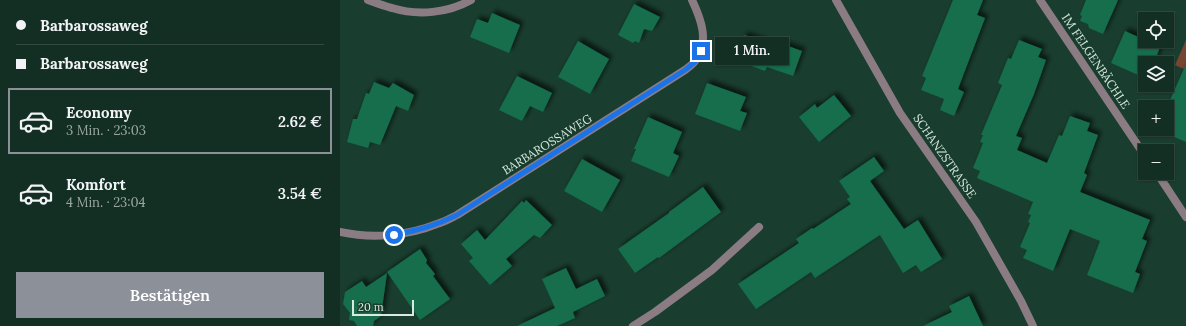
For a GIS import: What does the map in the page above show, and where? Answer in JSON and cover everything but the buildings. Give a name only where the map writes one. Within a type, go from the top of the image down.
[{"type":"street","points":[[368,0],[409,12],[427,13],[446,9],[472,0]]},
{"type":"street","name":"BARBAROSSAWEG","points":[[340,232],[373,236],[394,235],[438,224],[463,211],[685,70],[695,62],[701,51],[703,39],[702,23],[692,0]]},
{"type":"street","name":"SCHANZSTRASSE","points":[[836,0],[900,113],[976,222],[1021,301],[1033,326]]},
{"type":"street","name":"IM FELGENBÄCHLE","points":[[1040,0],[1138,146]]},
{"type":"street","points":[[1162,180],[1186,216]]},
{"type":"street","points":[[633,326],[655,312],[712,270],[759,227]]},
{"type":"shaded area","points":[[1186,40],[1186,70],[1175,65]]},
{"type":"route","points":[[394,235],[438,224],[457,215],[685,70],[695,62],[701,51]]}]
